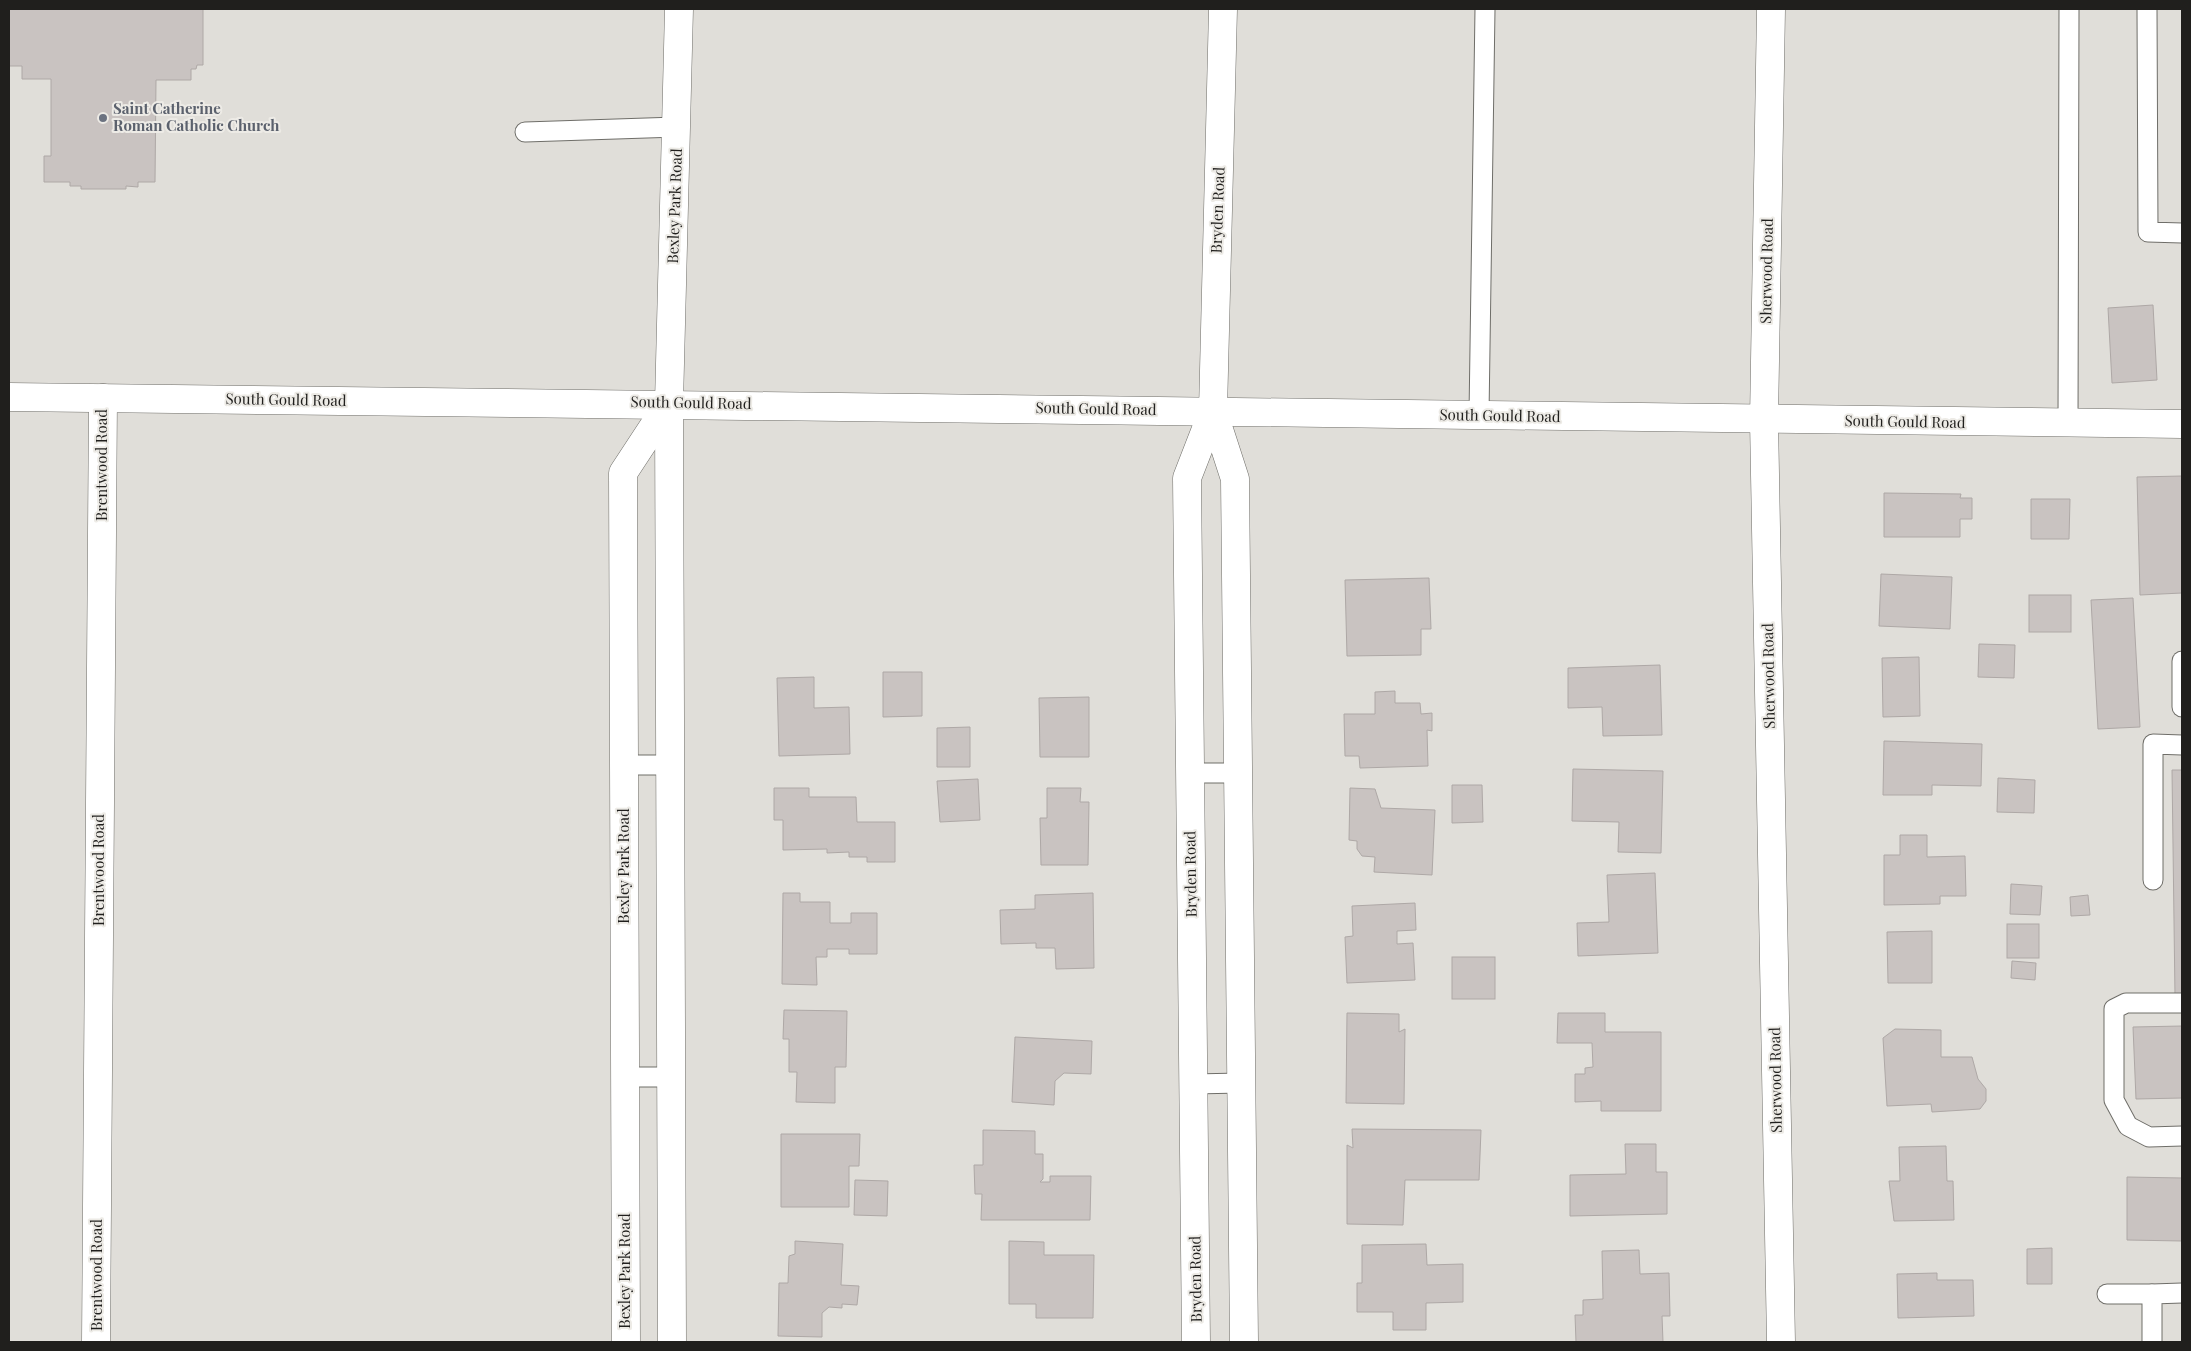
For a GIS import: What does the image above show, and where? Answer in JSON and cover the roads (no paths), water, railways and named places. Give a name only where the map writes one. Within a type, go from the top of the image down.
[{"type":"street","name":"Bexley Park Road","points":[[672,1342],[669,403],[679,9]]},
{"type":"street","name":"Bryden Road","points":[[1224,9],[1213,411],[1235,479],[1244,1342]]},
{"type":"street","name":"Sherwood Road","points":[[1771,9],[1764,420],[1781,1342]]},
{"type":"street","name":"South Gould Road","points":[[9,397],[669,403],[1764,420],[2182,424]]},
{"type":"street","name":"Brentwood Road","points":[[96,1342],[102,398]]},
{"type":"street","name":"Bexley Park Road","points":[[626,1342],[623,473],[669,403]]},
{"type":"street","name":"Bryden Road","points":[[1196,1342],[1187,478],[1213,411]]},
{"type":"lane","points":[[1479,415],[1484,9]]},
{"type":"lane","points":[[2068,423],[2069,9]]},
{"type":"lane","points":[[2147,9],[2148,232],[2182,233]]},
{"type":"lane","points":[[526,132],[677,127]]},
{"type":"lane","points":[[2182,661],[2182,707]]},
{"type":"lane","points":[[2153,880],[2153,744],[2182,744]]},
{"type":"lane","points":[[624,765],[670,765]]},
{"type":"lane","points":[[1190,773],[1238,773]]},
{"type":"lane","points":[[2182,1003],[2126,1003],[2114,1010],[2114,1100],[2128,1126],[2149,1137],[2182,1136]]},
{"type":"lane","points":[[625,1077],[671,1076]]},
{"type":"lane","points":[[1193,1084],[1241,1084]]},
{"type":"lane","points":[[2107,1294],[2182,1293]]},
{"type":"lane","points":[[2152,1294],[2152,1342]]},
{"type":"place","name":"Saint Catherine Roman Catholic Church","points":[[103,118]]}]
